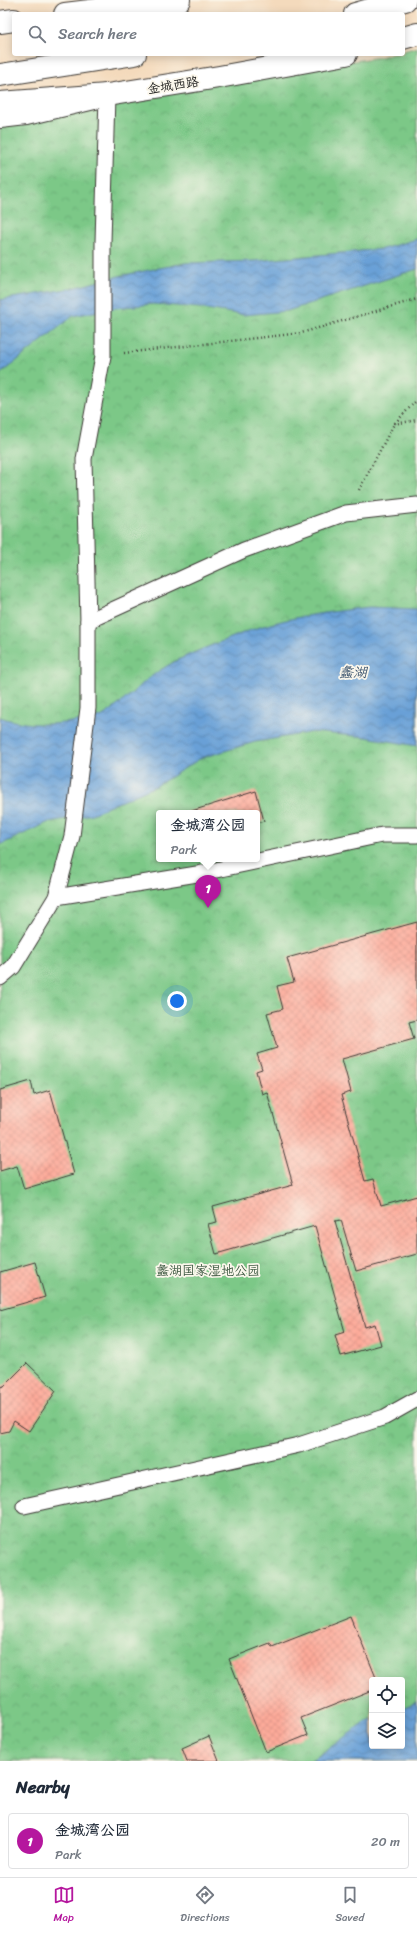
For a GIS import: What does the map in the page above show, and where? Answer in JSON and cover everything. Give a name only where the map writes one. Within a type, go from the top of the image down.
[{"type":"main road","points":[[81,12],[179,0]]},
{"type":"main road","points":[[362,12],[405,0]]},
{"type":"main road","points":[[0,22],[12,20]]},
{"type":"main road","points":[[405,37],[417,34]]},
{"type":"main road","points":[[0,75],[122,56]]},
{"type":"main road","name":"金城西路","points":[[0,118],[26,114],[107,95],[335,56]]},
{"type":"main road","points":[[0,103],[107,95]]},
{"type":"lane","points":[[0,978],[13,967],[56,897],[72,836],[88,708],[88,621],[84,459],[103,356],[103,242],[107,95]]},
{"type":"lane","points":[[88,621],[244,550],[346,513],[417,505]]},
{"type":"lane","points":[[260,861],[382,835],[417,835]]},
{"type":"lane","points":[[56,897],[197,874],[254,862]]},
{"type":"lane","points":[[24,1506],[300,1445],[385,1417],[417,1399]]},
{"type":"path","points":[[103,356],[301,333],[417,299]]},
{"type":"path","points":[[346,513],[394,424],[417,400]]},
{"type":"path","points":[[394,424],[417,420]]},
{"type":"green space","name":"蠡湖国家湿地公园","points":[[417,47],[417,1761],[0,1761],[0,114],[384,56],[405,56],[405,50]]},
{"type":"water","points":[[417,239],[417,269],[287,311],[244,315],[200,308],[153,304],[115,308],[73,316],[0,374],[0,300],[73,288],[119,276],[185,263],[255,261],[382,249]]},
{"type":"water","name":"蠡湖","points":[[369,607],[417,609],[417,746],[366,737],[313,732],[255,742],[201,758],[156,786],[92,814],[49,822],[0,845],[0,717],[31,724],[62,723],[94,719],[102,716],[118,705],[159,671],[185,656],[204,648],[266,625],[317,614]]},
{"type":"water","points":[[417,1702],[417,1761],[311,1761],[369,1720],[369,1749],[405,1749],[405,1707]]},
{"type":"building","points":[[256,791],[264,821],[260,822],[260,810],[195,810]]},
{"type":"building","points":[[417,922],[417,1020],[409,1022],[414,1039],[342,1059],[351,1092],[341,1095],[365,1181],[373,1179],[381,1206],[417,1196],[417,1254],[356,1271],[341,1220],[335,1221],[365,1327],[375,1324],[381,1345],[341,1356],[335,1335],[345,1332],[315,1226],[216,1254],[208,1224],[217,1222],[213,1207],[293,1185],[267,1092],[262,1094],[256,1071],[262,1069],[257,1054],[277,1048],[267,1013],[283,1009],[277,986],[294,982],[287,958]]},
{"type":"building","points":[[31,1081],[34,1095],[50,1090],[74,1174],[24,1189],[17,1166],[0,1171],[0,1090]]},
{"type":"building","points":[[35,1262],[45,1297],[0,1310],[0,1272]]},
{"type":"building","points":[[27,1363],[56,1391],[29,1431],[14,1421],[9,1431],[0,1433],[0,1387],[4,1386]]},
{"type":"building","points":[[351,1616],[376,1677],[369,1677],[369,1691],[301,1718],[308,1735],[266,1752],[229,1659],[270,1643],[272,1647]]},
{"type":"building","points":[[209,1736],[219,1761],[187,1761],[182,1748]]},
{"type":"place","name":"金城湾公园","points":[[208,908]]}]
